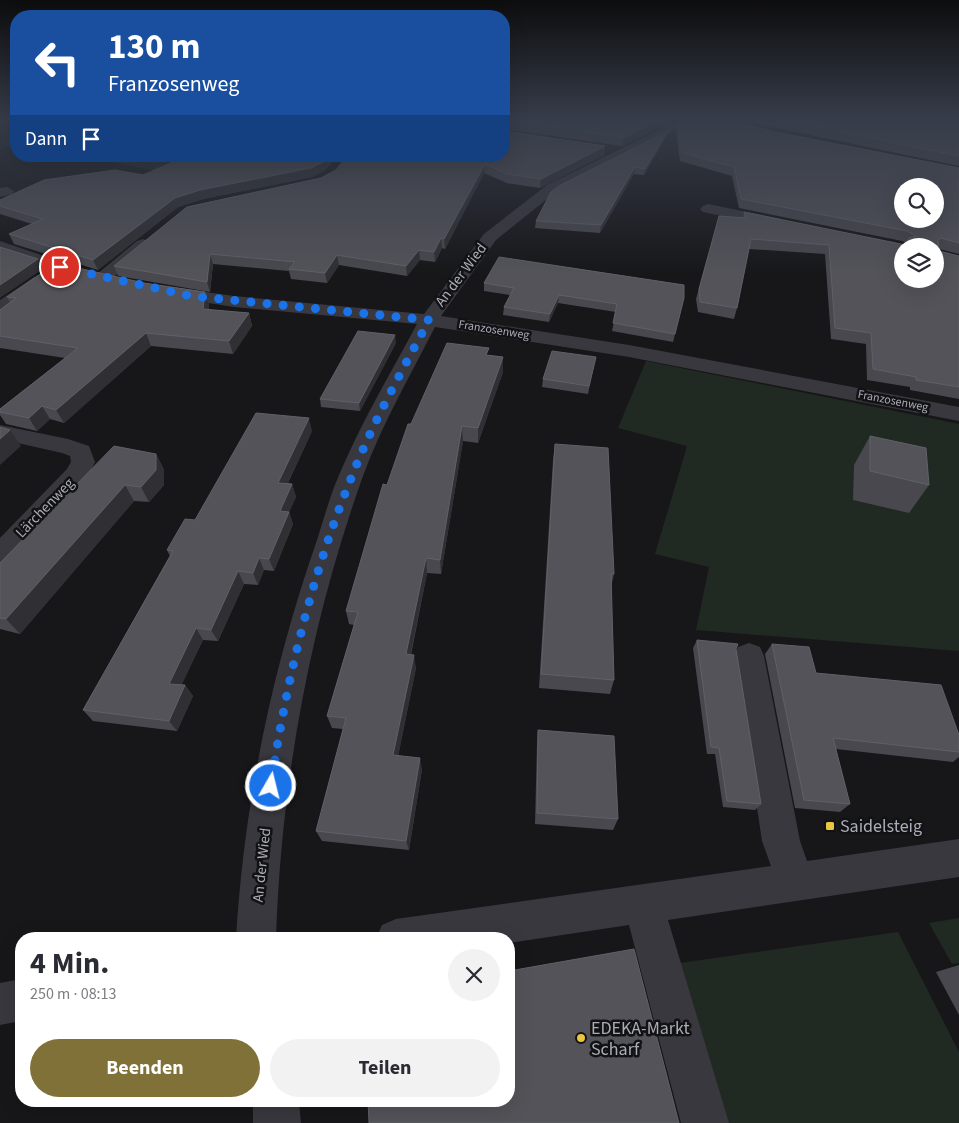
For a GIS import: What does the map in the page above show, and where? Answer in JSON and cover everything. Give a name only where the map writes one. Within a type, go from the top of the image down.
[{"type":"street","name":"An der Wied","points":[[256,932],[259,874],[276,751],[307,610],[352,476],[374,424],[429,320],[484,243],[511,219],[552,188],[586,170]]},
{"type":"street","points":[[708,209],[795,227]]},
{"type":"street","points":[[102,278],[155,235]]},
{"type":"street","points":[[0,246],[60,267],[121,282]]},
{"type":"street","points":[[0,309],[60,267]]},
{"type":"street","name":"Franzosenweg","points":[[150,289],[225,300],[429,320],[657,355],[959,414]]},
{"type":"street","name":"Lärchenweg","points":[[0,432],[68,447],[81,452],[83,462],[77,474],[0,555]]},
{"type":"street","points":[[748,656],[781,841],[795,881]]},
{"type":"street","points":[[443,932],[959,858]]},
{"type":"street","points":[[643,902],[705,1123]]},
{"type":"street","points":[[0,1004],[15,1001]]},
{"type":"street","points":[[276,1107],[277,1123]]},
{"type":"shaded area","points":[[646,361],[959,424],[959,651],[696,630],[709,567],[655,554],[687,446],[618,428]]},
{"type":"shaded area","points":[[959,918],[959,963],[952,964],[929,923]]},
{"type":"shaded area","points":[[898,932],[959,1052],[959,1123],[727,1123],[680,963]]},
{"type":"building","points":[[112,170],[143,175],[154,170],[299,170],[200,190],[175,198],[93,260],[9,234],[43,219],[0,206],[0,200],[44,180]]},
{"type":"building","points":[[335,170],[481,170],[444,239],[441,238],[434,252],[419,250],[406,266],[337,255],[325,273],[289,269],[295,262],[210,254],[207,282],[114,266],[187,207],[321,178]]},
{"type":"building","points":[[499,170],[558,170],[541,179],[507,174]]},
{"type":"building","points":[[590,170],[633,170],[601,225],[536,221],[551,192]]},
{"type":"building","points":[[735,170],[959,170],[959,243],[944,238],[909,238],[916,236],[907,231],[741,199]]},
{"type":"building","points":[[744,212],[894,243],[894,288],[944,288],[944,252],[959,256],[959,387],[916,380],[916,377],[873,369],[871,333],[835,328],[829,245],[751,239],[737,308],[700,302],[699,289],[719,216],[746,218]]},
{"type":"building","points":[[0,247],[38,259],[0,285]]},
{"type":"building","points":[[499,257],[684,285],[684,298],[675,334],[613,323],[617,304],[559,295],[550,314],[504,307],[514,288],[484,283]]},
{"type":"building","points":[[56,263],[144,283],[205,292],[203,309],[249,313],[229,341],[146,333],[56,410],[42,406],[29,418],[0,412],[0,409],[78,348],[0,336],[0,310],[16,298],[7,297]]},
{"type":"building","points":[[358,331],[395,335],[359,403],[320,399]]},
{"type":"building","points":[[447,343],[489,348],[486,355],[503,357],[478,428],[462,426],[440,560],[426,558],[406,654],[414,655],[393,755],[420,758],[406,841],[316,831],[346,718],[327,716],[358,612],[346,611],[383,484],[387,485],[408,424],[411,424]]},
{"type":"building","points":[[552,351],[596,357],[589,386],[543,379]]},
{"type":"building","points":[[256,413],[309,418],[278,483],[292,484],[280,511],[289,512],[269,559],[259,558],[253,573],[238,571],[211,630],[196,628],[169,684],[185,685],[169,721],[83,710],[173,551],[167,550],[185,519],[195,520]]},
{"type":"building","points":[[0,427],[10,430],[0,439]]},
{"type":"building","points":[[870,436],[926,448],[929,485],[870,471]]},
{"type":"building","points":[[555,444],[608,448],[614,574],[611,574],[614,680],[541,674]]},
{"type":"building","points":[[114,446],[156,454],[156,470],[141,487],[125,485],[6,619],[0,618],[0,563]]},
{"type":"building","points":[[697,640],[738,644],[736,649],[761,804],[727,801],[719,748],[711,747]]},
{"type":"building","points":[[772,644],[809,647],[816,673],[941,685],[959,735],[959,752],[833,738],[850,804],[804,800]]},
{"type":"building","points":[[538,730],[614,736],[618,819],[537,813]]},
{"type":"building","name":"EDEKA-Markt Scharf","points":[[634,949],[679,1123],[369,1123],[368,1107],[515,1107],[515,970]]},
{"type":"place","name":"Saidelsteig","points":[[830,826]]},
{"type":"place","name":"EDEKA-Markt Scharf","points":[[581,1038]]},
{"type":"route","points":[[60,267],[118,282],[191,296],[429,320],[374,424],[352,476],[331,534],[307,610],[276,751],[271,786]]}]
